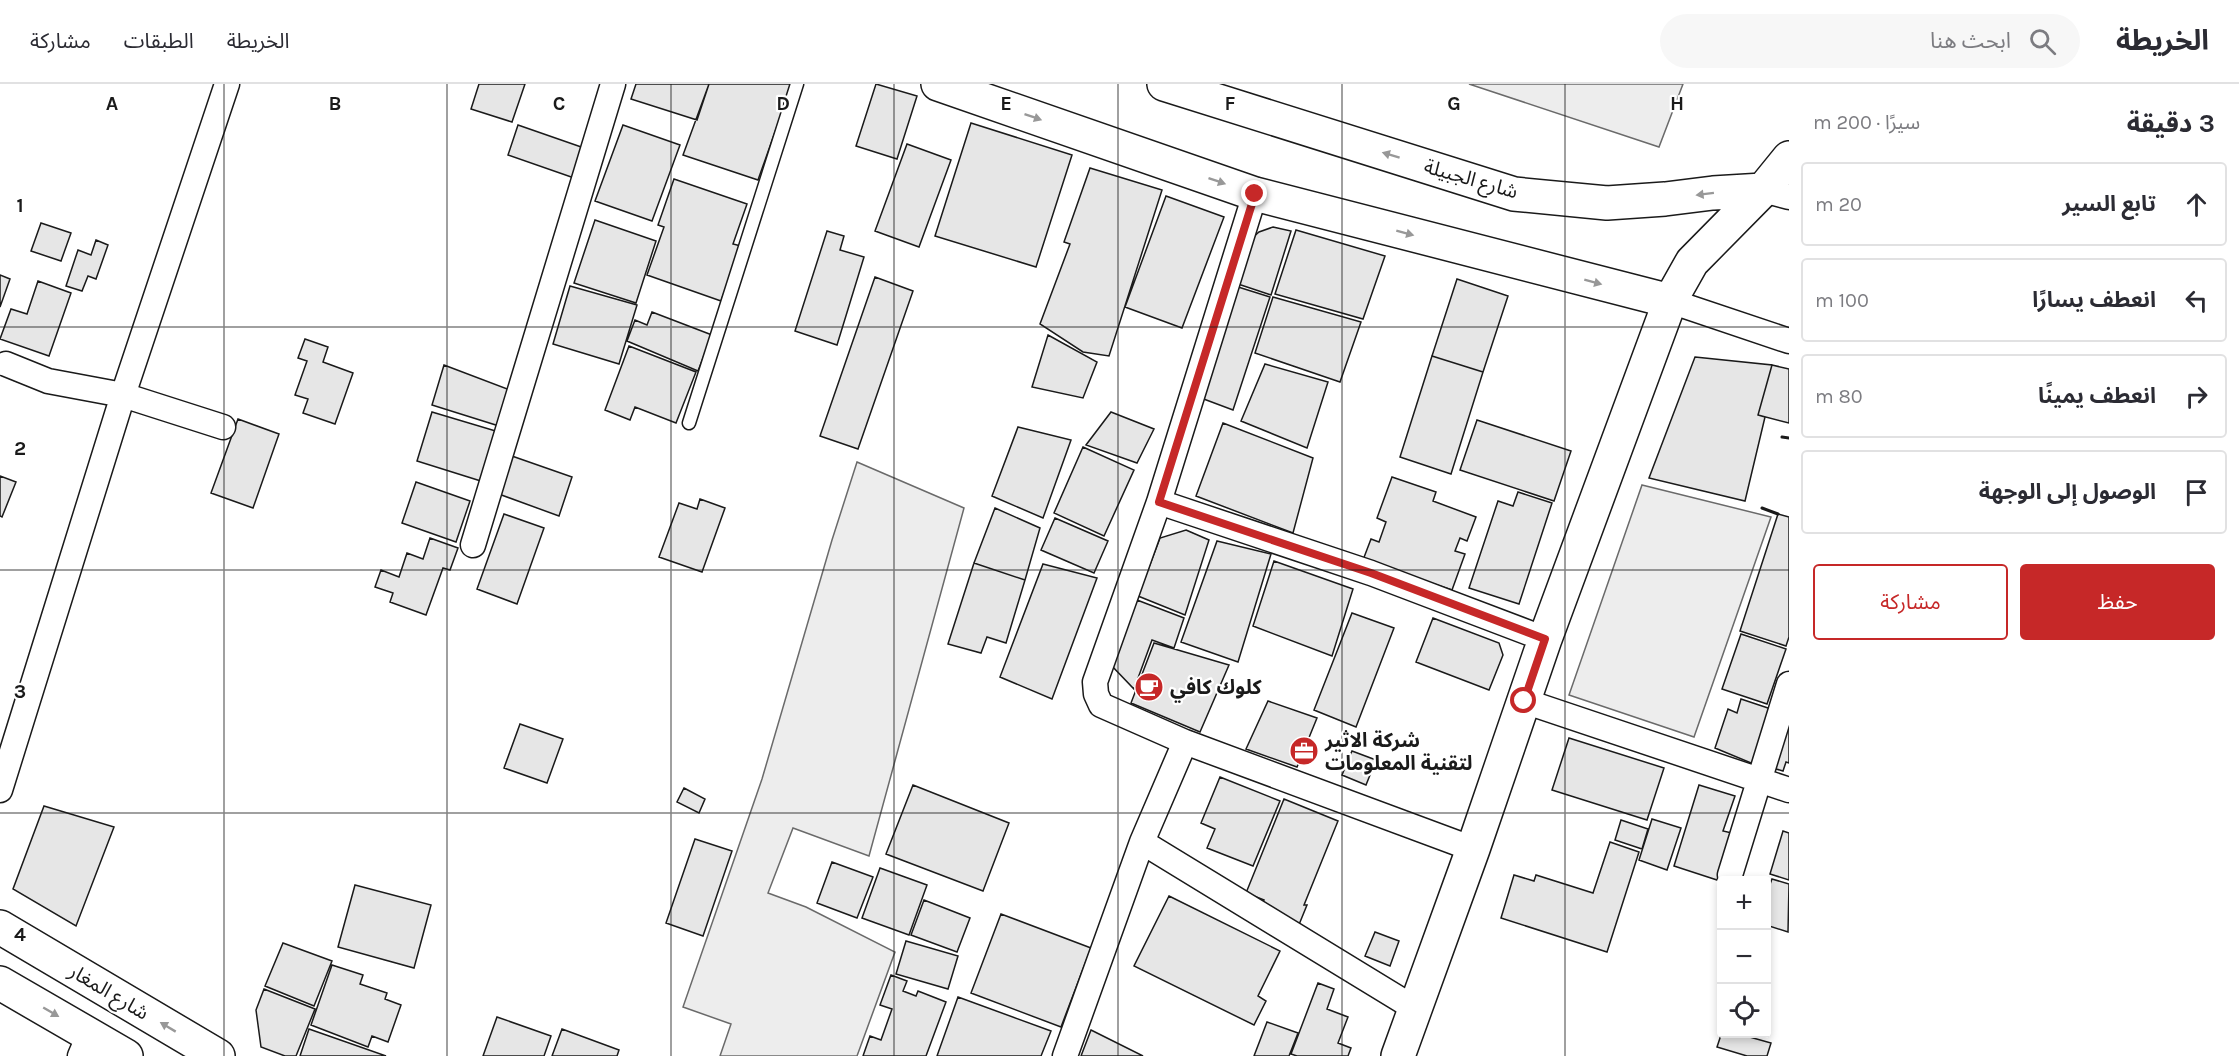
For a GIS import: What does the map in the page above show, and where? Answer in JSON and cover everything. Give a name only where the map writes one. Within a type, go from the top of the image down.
[{"type":"street","points":[[0,790],[123,395],[227,84]]},
{"type":"street","points":[[473,545],[614,84]]},
{"type":"street","points":[[938,84],[1255,194],[1670,302],[1789,341]]},
{"type":"street","name":"شارع الجبيلة","points":[[1164,84],[1216,92],[1514,194],[1607,203],[1713,193],[1776,194]]},
{"type":"street","points":[[1398,1056],[1473,849],[1545,639],[1670,302],[1692,262],[1776,194],[1789,158]]},
{"type":"street","points":[[1255,194],[1159,502],[1095,682],[1096,694],[1101,705],[1185,742],[1473,849]]},
{"type":"street","points":[[6,364],[48,381],[123,395],[223,427]]},
{"type":"street","points":[[1159,502],[1371,573],[1545,639]]},
{"type":"street","points":[[1730,875],[1789,684]]},
{"type":"street","points":[[1524,701],[1789,790]]},
{"type":"street","points":[[1065,1056],[1142,842],[1185,742]]},
{"type":"street","points":[[1142,842],[1414,1008]]},
{"type":"street","name":"شارع المغار","points":[[0,927],[218,1056]]},
{"type":"street","points":[[0,983],[84,1045],[126,1056]]},
{"type":"lane","points":[[688,423],[797,84]]},
{"type":"shaded area","points":[[1469,84],[1683,84],[1659,147]]},
{"type":"shaded area","points":[[857,462],[964,508],[869,856],[793,828],[768,893],[806,907],[895,952],[857,1056],[720,1056],[731,1024],[683,1007],[762,779]]},
{"type":"shaded area","points":[[1642,485],[1771,517],[1694,737],[1569,695]]},
{"type":"building","points":[[479,84],[525,84],[512,122],[471,109]]},
{"type":"building","points":[[636,84],[709,84],[697,120],[631,99]]},
{"type":"building","points":[[709,84],[792,84],[758,180],[683,155]]},
{"type":"building","points":[[876,84],[917,96],[897,159],[856,146]]},
{"type":"building","points":[[971,123],[1072,155],[1036,267],[935,236]]},
{"type":"building","points":[[518,125],[587,149],[577,179],[508,155]]},
{"type":"building","points":[[623,125],[680,145],[652,221],[595,201]]},
{"type":"building","points":[[907,144],[951,160],[919,247],[875,231]]},
{"type":"building","points":[[1090,168],[1162,190],[1109,356],[1083,352],[1040,324],[1070,244],[1064,242]]},
{"type":"building","points":[[674,179],[747,204],[733,244],[741,246],[721,301],[647,275],[664,227],[658,225]]},
{"type":"building","points":[[1166,196],[1224,217],[1182,328],[1125,307]]},
{"type":"building","points":[[595,220],[656,241],[636,303],[574,283]]},
{"type":"building","points":[[41,223],[71,233],[61,261],[31,251]]},
{"type":"building","points":[[1273,227],[1291,231],[1271,295],[1235,283],[1251,239],[1259,232]]},
{"type":"building","points":[[1296,230],[1385,256],[1363,319],[1275,294]]},
{"type":"building","points":[[827,231],[844,236],[840,250],[864,257],[837,345],[795,331]]},
{"type":"building","points":[[96,240],[108,245],[96,279],[88,276],[82,291],[66,286],[78,250],[91,255]]},
{"type":"building","points":[[0,275],[10,279],[0,307]]},
{"type":"building","points":[[875,277],[913,291],[858,449],[820,436]]},
{"type":"building","points":[[1457,279],[1508,296],[1483,372],[1432,356]]},
{"type":"building","points":[[38,281],[71,293],[49,356],[0,339],[11,309],[27,314]]},
{"type":"building","points":[[570,286],[637,305],[619,364],[553,344]]},
{"type":"building","points":[[1235,286],[1270,297],[1233,410],[1193,395]]},
{"type":"building","points":[[1273,297],[1361,322],[1340,382],[1255,353]]},
{"type":"building","points":[[652,312],[712,335],[698,371],[627,341],[635,320],[647,325]]},
{"type":"building","points":[[1048,335],[1097,362],[1083,398],[1032,387]]},
{"type":"building","points":[[305,339],[328,347],[323,362],[353,373],[335,424],[303,413],[308,399],[295,395],[307,361],[298,358]]},
{"type":"building","points":[[629,346],[696,372],[676,423],[635,407],[630,420],[605,410]]},
{"type":"building","points":[[1432,356],[1483,372],[1451,474],[1400,457]]},
{"type":"building","points":[[1695,357],[1772,365],[1758,415],[1765,417],[1745,501],[1649,478]]},
{"type":"building","points":[[1265,364],[1328,382],[1307,448],[1241,421]]},
{"type":"building","points":[[444,365],[510,390],[499,426],[432,405]]},
{"type":"building","points":[[1772,365],[1789,369],[1789,423],[1758,415]]},
{"type":"building","points":[[432,412],[499,432],[484,482],[417,461]]},
{"type":"building","points":[[1111,412],[1154,429],[1137,463],[1086,445]]},
{"type":"building","points":[[238,419],[279,434],[253,508],[211,493]]},
{"type":"building","points":[[1477,420],[1571,451],[1554,501],[1460,470]]},
{"type":"building","points":[[1223,423],[1313,458],[1293,533],[1196,496]]},
{"type":"building","points":[[1018,427],[1071,440],[1043,518],[992,496]]},
{"type":"building","points":[[1083,447],[1134,470],[1104,536],[1054,513]]},
{"type":"building","points":[[509,455],[572,477],[559,516],[496,493]]},
{"type":"building","points":[[0,476],[16,482],[2,517],[0,516]]},
{"type":"building","points":[[1392,477],[1436,492],[1433,501],[1476,517],[1467,541],[1460,538],[1455,551],[1465,554],[1452,590],[1363,560],[1371,539],[1379,542],[1386,522],[1377,518]]},
{"type":"building","points":[[416,482],[470,501],[456,542],[402,523]]},
{"type":"building","points":[[1518,492],[1552,503],[1519,604],[1469,588],[1498,501],[1513,506]]},
{"type":"building","points":[[700,499],[725,508],[702,572],[659,557],[679,503],[697,509]]},
{"type":"building","points":[[995,508],[1040,528],[1025,580],[974,563]]},
{"type":"building","points":[[504,514],[544,528],[517,604],[477,589]]},
{"type":"building","points":[[1778,514],[1789,517],[1789,637],[1786,646],[1740,631]]},
{"type":"building","points":[[1055,518],[1108,541],[1094,573],[1041,550]]},
{"type":"building","points":[[1186,530],[1209,540],[1185,615],[1138,596],[1160,538]]},
{"type":"building","points":[[430,538],[458,548],[450,570],[443,568],[426,615],[390,602],[393,593],[375,587],[381,570],[399,577],[407,553],[423,559]]},
{"type":"building","points":[[1217,541],[1271,554],[1238,662],[1181,642]]},
{"type":"building","points":[[1274,561],[1353,589],[1332,656],[1253,626]]},
{"type":"building","points":[[974,563],[1025,580],[1006,643],[987,637],[981,653],[948,644]]},
{"type":"building","points":[[1043,564],[1097,578],[1052,699],[1000,677]]},
{"type":"building","points":[[1137,600],[1184,618],[1174,648],[1152,640],[1134,689],[1111,665]]},
{"type":"building","points":[[1352,613],[1394,628],[1356,727],[1314,710]]},
{"type":"building","points":[[1433,618],[1499,643],[1503,655],[1489,690],[1416,662]]},
{"type":"building","points":[[1741,634],[1786,649],[1767,704],[1722,689]]},
{"type":"building","points":[[1154,643],[1229,665],[1200,732],[1131,703]]},
{"type":"building","points":[[1741,699],[1774,710],[1756,765],[1715,748],[1728,709],[1737,713]]},
{"type":"building","points":[[1268,701],[1317,718],[1297,767],[1246,749]]},
{"type":"building","points":[[1789,707],[1789,763],[1786,762],[1783,771],[1769,767]]},
{"type":"building","points":[[520,724],[563,739],[547,783],[504,768]]},
{"type":"building","points":[[1569,738],[1664,768],[1647,820],[1552,790]]},
{"type":"building","points":[[1352,751],[1376,760],[1366,785],[1342,775]]},
{"type":"building","points":[[1220,777],[1280,801],[1253,866],[1207,848],[1215,829],[1201,823]]},
{"type":"building","points":[[913,785],[1009,823],[983,891],[886,854]]},
{"type":"building","points":[[1699,785],[1735,796],[1723,831],[1732,833],[1717,880],[1674,866]]},
{"type":"building","points":[[684,788],[705,799],[699,813],[677,802]]},
{"type":"building","points":[[1284,799],[1338,821],[1304,905],[1307,905],[1298,927],[1260,911],[1264,900],[1246,893]]},
{"type":"building","points":[[44,806],[114,827],[76,926],[13,889]]},
{"type":"building","points":[[1652,819],[1681,828],[1667,870],[1639,860]]},
{"type":"building","points":[[1621,820],[1648,829],[1642,849],[1615,840]]},
{"type":"building","points":[[1783,831],[1789,833],[1789,880],[1770,874]]},
{"type":"building","points":[[695,839],[732,851],[703,936],[666,923]]},
{"type":"building","points":[[1610,842],[1639,852],[1607,952],[1501,918],[1514,875],[1534,881],[1536,875],[1593,893]]},
{"type":"building","points":[[832,862],[873,877],[857,918],[817,903]]},
{"type":"building","points":[[880,868],[927,885],[909,935],[862,918]]},
{"type":"building","points":[[1772,879],[1789,884],[1788,932],[1771,927]]},
{"type":"building","points":[[355,885],[431,905],[414,968],[338,947]]},
{"type":"building","points":[[1169,896],[1280,951],[1258,996],[1266,1001],[1254,1025],[1134,966]]},
{"type":"building","points":[[924,900],[970,918],[957,952],[911,935]]},
{"type":"building","points":[[1001,914],[1091,948],[1061,1027],[971,993]]},
{"type":"building","points":[[1375,932],[1399,941],[1390,966],[1365,956]]},
{"type":"building","points":[[906,941],[958,956],[948,989],[896,974]]},
{"type":"building","points":[[283,943],[332,961],[314,1006],[265,986]]},
{"type":"building","points":[[332,965],[363,975],[360,984],[387,993],[385,999],[401,1005],[388,1042],[372,1036],[368,1047],[311,1025]]},
{"type":"building","points":[[891,975],[907,981],[903,991],[916,996],[918,991],[946,1002],[926,1056],[863,1056],[870,1036],[881,1040],[892,1009],[880,1005]]},
{"type":"building","points":[[1318,983],[1334,989],[1327,1009],[1348,1017],[1338,1043],[1351,1048],[1348,1056],[1291,1054]]},
{"type":"building","points":[[264,989],[315,1009],[296,1056],[285,1056],[261,1047],[256,1010]]},
{"type":"building","points":[[958,997],[1051,1031],[1041,1056],[937,1056]]},
{"type":"building","points":[[497,1017],[551,1036],[544,1056],[483,1056]]},
{"type":"building","points":[[1267,1022],[1298,1033],[1289,1056],[1254,1056]]},
{"type":"building","points":[[309,1029],[386,1056],[300,1056]]},
{"type":"building","points":[[562,1029],[619,1050],[617,1056],[552,1056]]},
{"type":"building","points":[[1091,1030],[1143,1056],[1081,1056]]},
{"type":"building","points":[[1720,1038],[1753,1038],[1771,1043],[1767,1056],[1747,1056],[1717,1047]]},
{"type":"wall","points":[[1782,437],[1789,438]]},
{"type":"wall","points":[[1762,508],[1778,514]]},
{"type":"place","name":"كلوك كافي","points":[[1149,687]]},
{"type":"place","name":"شركة الاثير لتقنية المعلومات","points":[[1304,751]]},
{"type":"route","points":[[1255,194],[1159,502],[1371,573],[1545,639],[1524,701]]}]
